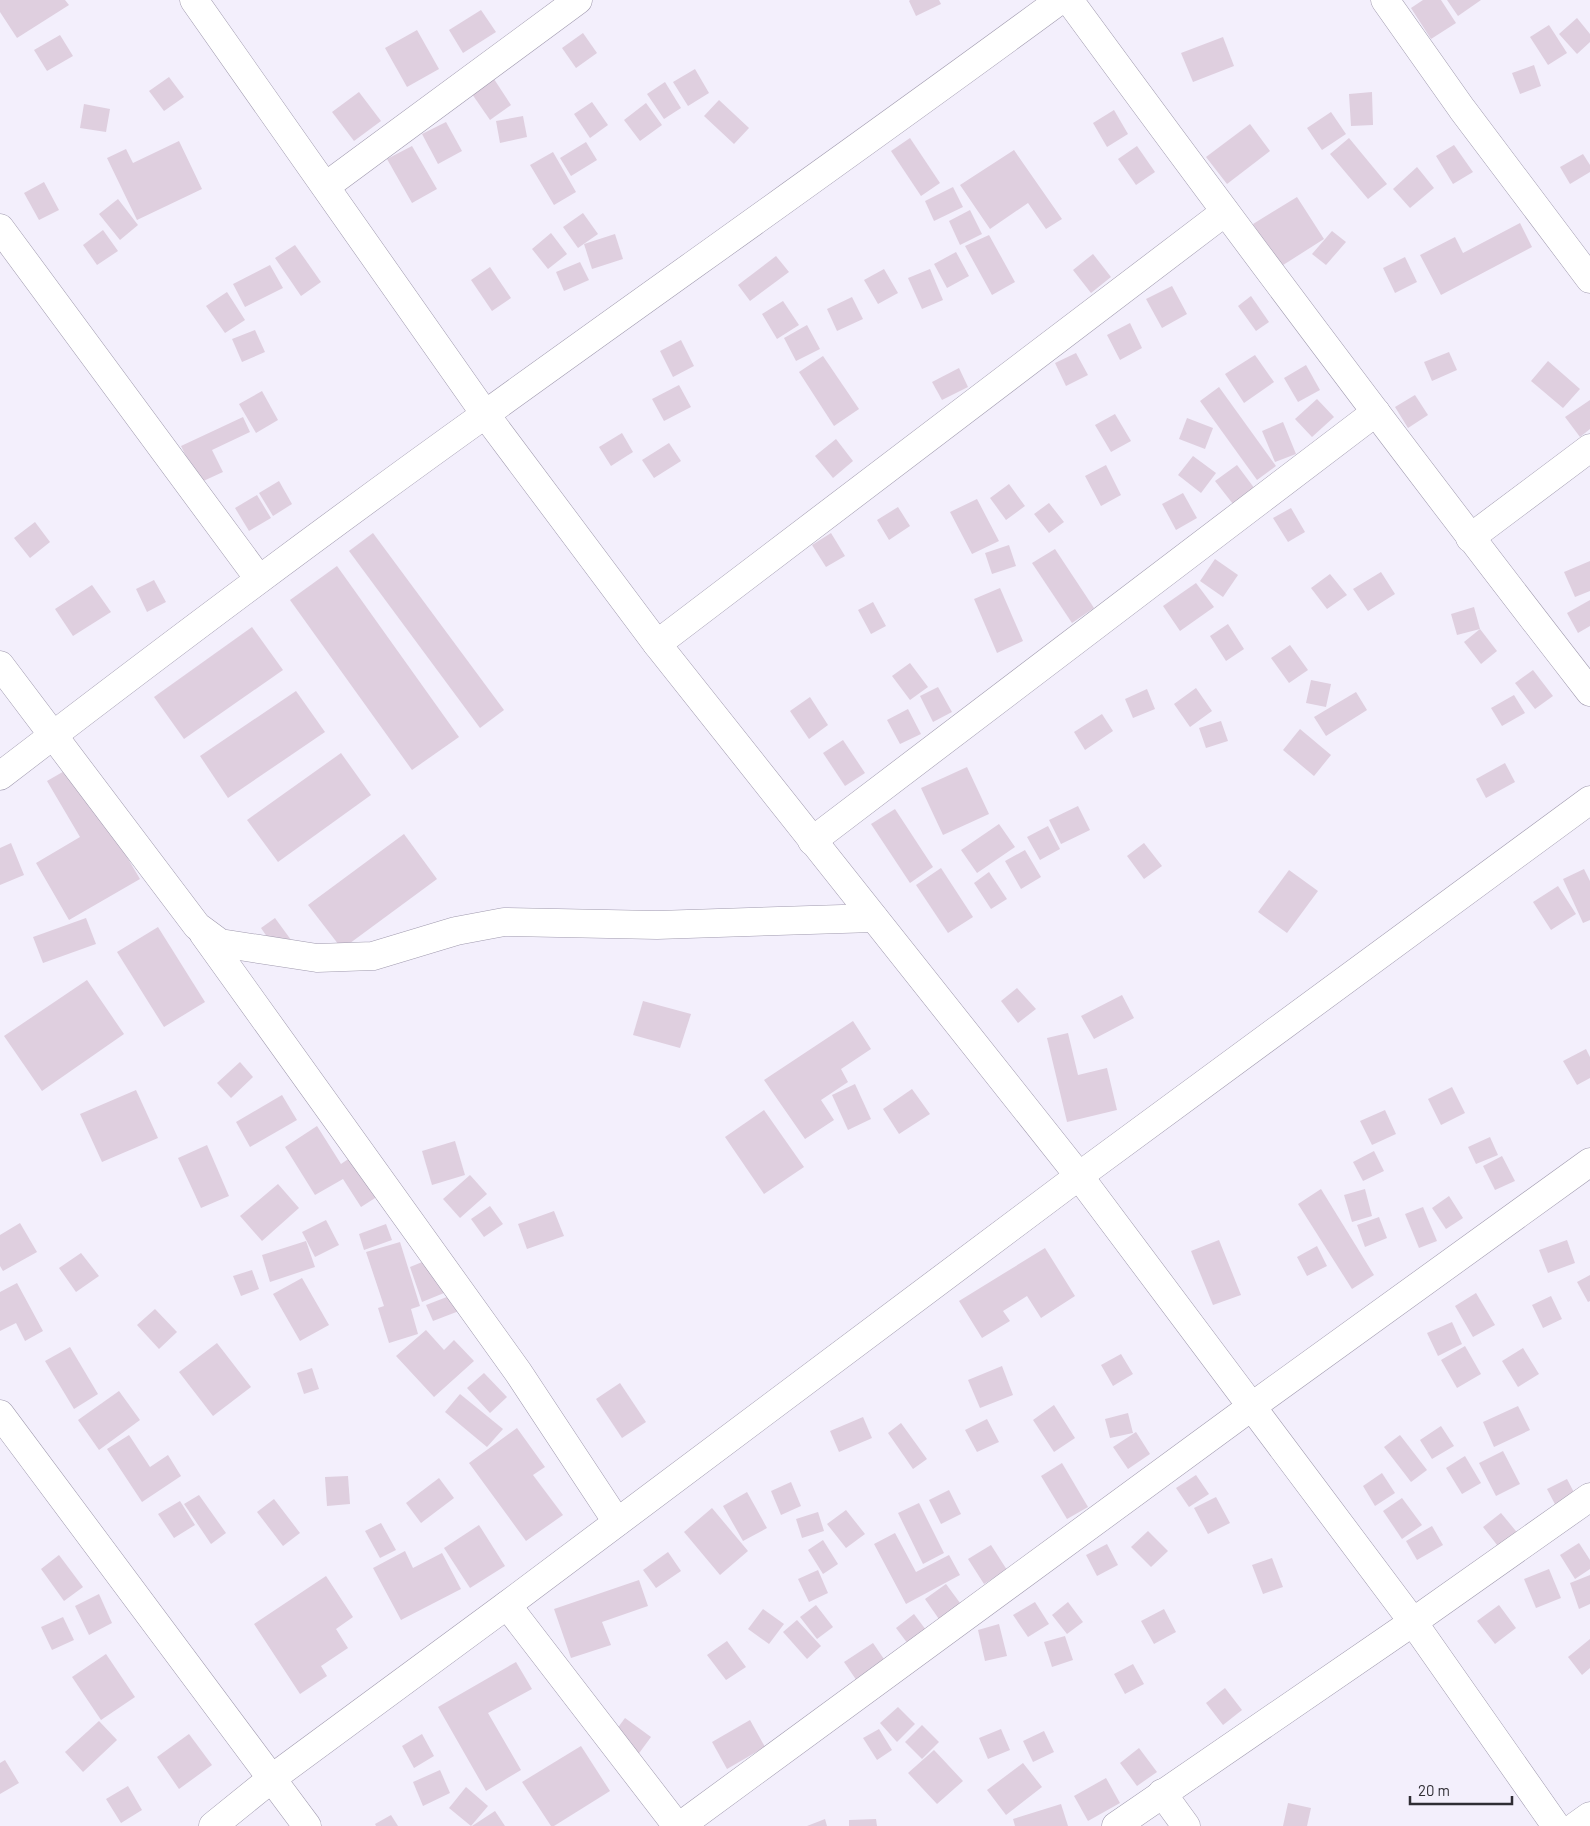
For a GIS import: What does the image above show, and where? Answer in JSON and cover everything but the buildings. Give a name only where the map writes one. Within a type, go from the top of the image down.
[{"type":"street","points":[[194,0],[485,414],[657,644],[1079,1176],[1250,1407],[1413,1622],[1556,1826]]},
{"type":"street","points":[[326,186],[578,0]]},
{"type":"street","points":[[0,776],[259,579],[485,414],[904,116],[1060,0]]},
{"type":"street","points":[[1069,0],[1224,212],[1470,538],[1590,692]]},
{"type":"street","points":[[1385,0],[1462,110],[1590,279]]},
{"type":"street","points":[[657,644],[1224,212]]},
{"type":"street","points":[[0,228],[259,579]]},
{"type":"street","points":[[812,841],[1376,412]]},
{"type":"street","points":[[1470,538],[1590,448]]},
{"type":"street","points":[[0,665],[197,926],[518,1372],[617,1522]]},
{"type":"street","points":[[213,1826],[271,1779],[507,1605],[1079,1176],[1590,800]]},
{"type":"street","points":[[197,926],[220,942],[257,950],[317,958],[373,956],[456,931],[504,922],[657,925],[874,918]]},
{"type":"street","points":[[507,1605],[679,1826],[1250,1407],[1590,1162]]},
{"type":"street","points":[[0,1414],[307,1826]]},
{"type":"street","points":[[1116,1826],[1413,1622],[1590,1496]]},
{"type":"street","points":[[1162,1793],[1186,1826]]},
{"type":"street","points":[[1576,1826],[1590,1816]]}]
